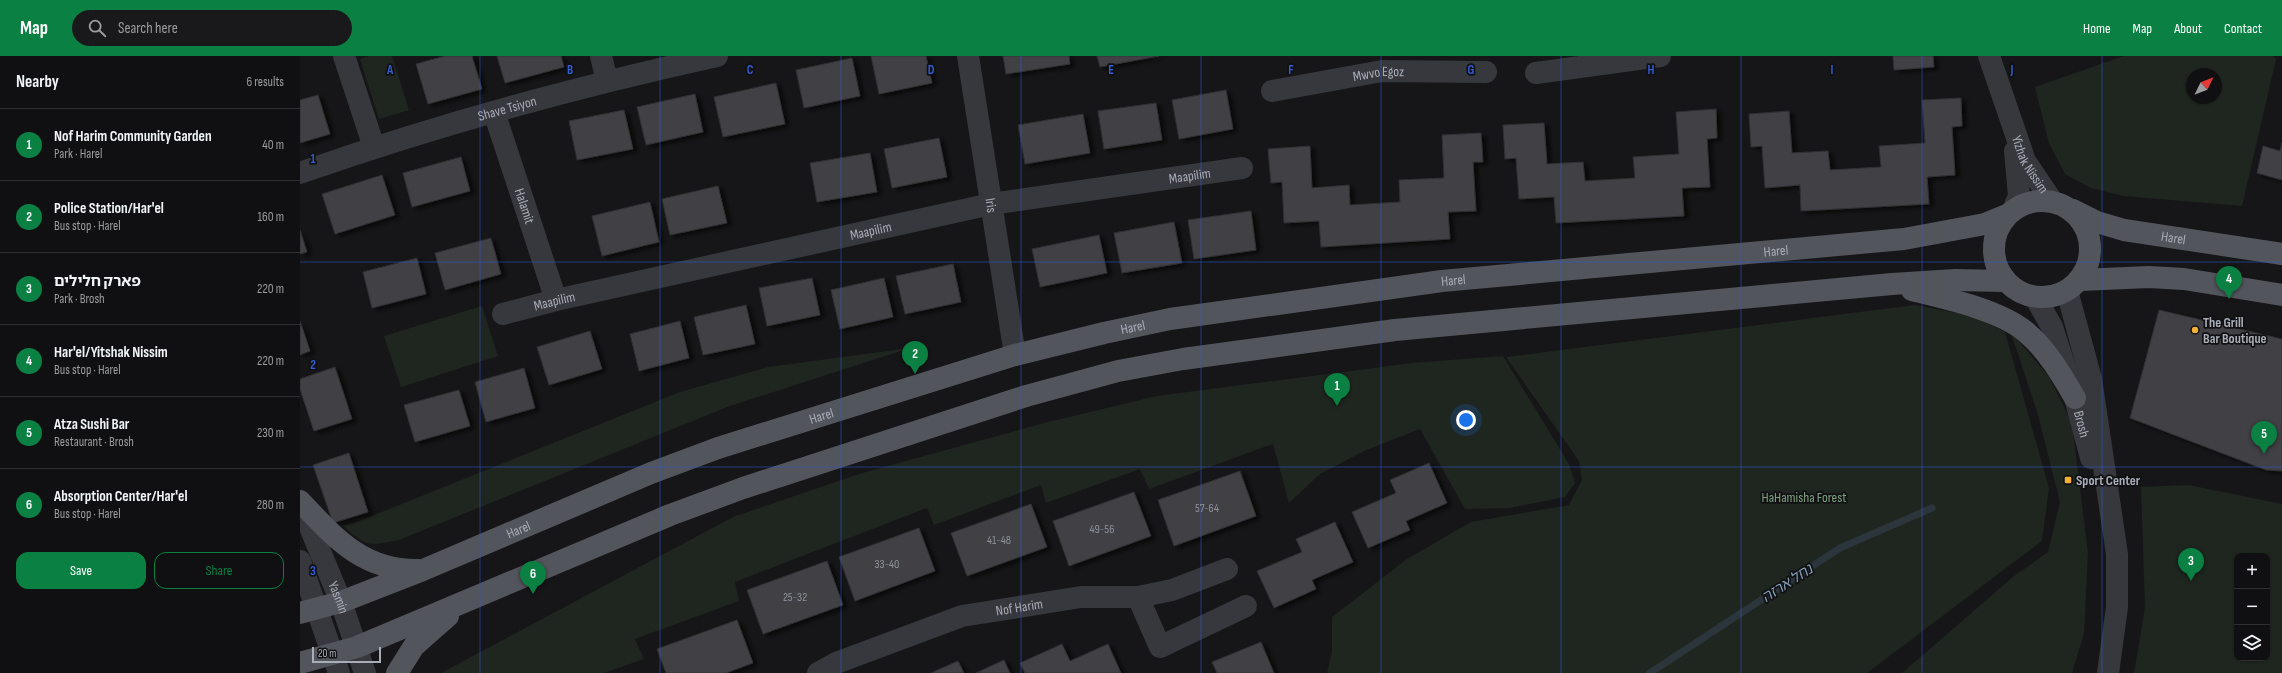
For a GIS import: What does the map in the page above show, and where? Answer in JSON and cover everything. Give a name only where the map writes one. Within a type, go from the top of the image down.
[{"type":"main road","points":[[2074,286],[2088,266],[2091,249],[2088,233],[2080,219],[2060,205],[2038,201],[2025,203],[2010,213],[1999,227],[1994,241],[1994,255],[1998,269],[2006,282],[2019,292],[2035,297],[2057,296],[2074,286],[2148,277],[2184,279],[2282,295]]},
{"type":"main road","name":"Harel","points":[[2060,205],[2097,222],[2124,230],[2282,254]]},
{"type":"main road","name":"Harel","points":[[308,611],[341,602],[423,570],[651,473],[718,448],[1015,355],[1104,333],[1170,319],[1442,281],[1904,239],[1985,224],[2010,213]]},
{"type":"main road","points":[[300,663],[336,664],[357,647],[670,515],[743,488],[1011,401],[1118,372],[1183,359],[1417,327],[1892,284],[1955,280],[2006,282]]},
{"type":"main road","points":[[1892,284],[1951,299],[1990,313],[2025,332],[2054,363],[2075,398]]},
{"type":"main road","points":[[300,502],[342,544],[362,557],[403,570],[423,570]]},
{"type":"main road","points":[[397,673],[414,646],[464,603]]},
{"type":"street","points":[[344,56],[374,147]]},
{"type":"street","points":[[601,56],[606,81]]},
{"type":"street","name":"Shave Tsiyon","points":[[300,173],[374,147],[494,112],[606,81],[717,56]]},
{"type":"street","name":"Iris","points":[[968,56],[1015,355]]},
{"type":"street","points":[[1536,73],[1660,56]]},
{"type":"street","name":"Yizhak Nissim","points":[[1989,56],[2011,126],[2024,161],[2060,205]]},
{"type":"street","name":"Mwvo Egoz","points":[[1272,91],[1380,64],[1486,72]]},
{"type":"street","name":"Halamit","points":[[494,112],[556,300]]},
{"type":"street","name":"Yizhak Nissim","points":[[2010,213],[2018,196],[2018,180],[2011,126]]},
{"type":"street","name":"Maapilim","points":[[503,314],[556,300],[991,204],[1242,168]]},
{"type":"street","name":"Brosh","points":[[2074,286],[2091,379],[2117,554],[2117,607],[2108,673]]},
{"type":"street","name":"Brosh","points":[[2035,297],[2052,327],[2075,398],[2117,554]]},
{"type":"street","name":"Yasmin","points":[[300,502],[341,602],[365,673]]},
{"type":"street","name":"Yasmin","points":[[300,561],[308,611],[336,664]]},
{"type":"street","name":"Nof Harim","points":[[818,673],[843,661],[962,616],[1081,597],[1138,597],[1172,590],[1227,569]]},
{"type":"street","points":[[1138,597],[1160,647],[1246,606]]},
{"type":"green space","points":[[369,56],[392,56],[409,110],[379,119],[360,59]]},
{"type":"green space","points":[[2124,56],[2273,56],[2276,59],[2242,206],[2123,196],[2091,188],[2065,174],[2049,143],[2035,87]]},
{"type":"green space","name":"HaHamisha Forest","points":[[1915,305],[1973,316],[2005,332],[2049,488],[2042,541],[1867,673],[1327,673],[1332,651],[1332,617],[1407,559],[1471,522],[1569,505],[1582,480],[1579,461],[1506,357]]},
{"type":"green space","points":[[482,306],[498,356],[401,387],[384,336]]},
{"type":"green space","points":[[2010,330],[2049,377],[2072,423],[2088,553],[2084,634],[2072,673],[1902,673],[2014,576],[2048,552],[2060,502],[2038,415]]},
{"type":"green space","points":[[910,348],[730,406],[399,540],[373,544],[368,543],[357,537],[342,525],[352,524],[680,392],[768,367]]},
{"type":"green space","points":[[1503,356],[1569,464],[1575,483],[1565,497],[1509,508],[1465,509],[1420,429],[1364,451],[1320,474],[1289,503],[1273,444],[1149,489],[1140,469],[1046,503],[1041,485],[934,525],[927,508],[735,582],[739,601],[635,639],[644,659],[604,673],[441,673],[733,517],[862,473],[1044,423],[1157,396],[1412,363]]},
{"type":"green space","points":[[2189,485],[2282,504],[2282,673],[2134,673],[2145,607],[2141,487]]},
{"type":"building","points":[[445,56],[472,56],[482,89],[428,104],[416,64]]},
{"type":"building","points":[[497,56],[561,56],[564,67],[505,83]]},
{"type":"building","points":[[871,56],[926,56],[932,83],[879,94]]},
{"type":"building","points":[[1003,56],[1069,56],[1070,64],[1006,74]]},
{"type":"building","points":[[1097,56],[1159,56],[1100,67]]},
{"type":"building","points":[[1893,56],[1933,56],[1934,67],[1894,70]]},
{"type":"building","points":[[852,58],[860,96],[804,108],[796,70]]},
{"type":"building","points":[[776,83],[785,124],[723,137],[714,97]]},
{"type":"building","points":[[1226,90],[1233,129],[1179,139],[1172,100]]},
{"type":"building","points":[[695,94],[703,132],[646,145],[637,107]]},
{"type":"building","points":[[318,95],[330,134],[300,143],[300,100]]},
{"type":"building","points":[[1961,98],[1962,126],[1952,127],[1955,175],[1927,177],[1929,204],[1801,211],[1800,185],[1765,188],[1762,146],[1751,147],[1749,114],[1789,111],[1792,153],[1828,151],[1830,170],[1881,167],[1879,146],[1925,143],[1922,100]]},
{"type":"building","points":[[1156,103],[1162,140],[1104,149],[1098,111]]},
{"type":"building","points":[[1716,109],[1717,138],[1707,139],[1710,187],[1682,188],[1684,216],[1556,223],[1554,197],[1519,199],[1516,158],[1505,159],[1503,125],[1544,123],[1547,164],[1583,162],[1585,181],[1635,178],[1633,157],[1679,154],[1676,112]]},
{"type":"building","points":[[624,110],[633,149],[577,160],[569,121]]},
{"type":"building","points":[[1083,114],[1090,153],[1025,164],[1018,125]]},
{"type":"building","points":[[1481,133],[1483,162],[1473,162],[1476,211],[1448,212],[1450,239],[1321,247],[1319,221],[1284,223],[1282,182],[1271,183],[1268,149],[1310,146],[1312,188],[1349,185],[1350,205],[1400,202],[1399,180],[1444,178],[1442,135]]},
{"type":"building","points":[[939,138],[947,177],[892,188],[884,149]]},
{"type":"building","points":[[2282,142],[2282,180],[2257,173],[2263,146],[2280,151]]},
{"type":"building","points":[[870,153],[877,192],[817,202],[810,163]]},
{"type":"building","points":[[461,157],[470,191],[412,207],[403,173]]},
{"type":"building","points":[[382,175],[395,215],[335,234],[322,194]]},
{"type":"building","points":[[718,186],[727,223],[670,235],[662,199]]},
{"type":"building","points":[[650,202],[659,242],[602,256],[592,216]]},
{"type":"building","points":[[1251,211],[1256,250],[1194,259],[1188,220]]},
{"type":"building","points":[[1174,222],[1182,263],[1122,273],[1114,233]]},
{"type":"building","points":[[300,230],[307,252],[300,254]]},
{"type":"building","points":[[1099,235],[1107,273],[1040,287],[1032,249]]},
{"type":"building","points":[[491,238],[501,274],[445,290],[435,253]]},
{"type":"building","points":[[417,258],[426,294],[372,308],[363,272]]},
{"type":"building","points":[[953,264],[961,302],[905,314],[896,276]]},
{"type":"building","points":[[812,278],[820,315],[767,326],[759,288]]},
{"type":"building","points":[[884,278],[893,317],[840,329],[831,290]]},
{"type":"building","points":[[746,305],[755,344],[703,355],[694,317]]},
{"type":"building","points":[[2159,310],[2282,339],[2282,471],[2266,470],[2130,418]]},
{"type":"building","points":[[300,321],[310,351],[300,355]]},
{"type":"building","points":[[680,321],[689,358],[639,371],[630,334]]},
{"type":"building","points":[[590,331],[602,369],[549,385],[537,347]]},
{"type":"building","points":[[335,367],[352,419],[314,431],[300,389],[300,379]]},
{"type":"building","points":[[524,368],[535,408],[486,422],[475,382]]},
{"type":"building","points":[[459,390],[470,426],[415,442],[404,405]]},
{"type":"building","points":[[349,453],[368,512],[333,523],[313,465]]},
{"type":"building","points":[[1429,463],[1447,503],[1406,521],[1410,530],[1368,548],[1352,512],[1396,493],[1390,480]]},
{"type":"building","points":[[1240,471],[1256,516],[1174,546],[1158,500]]},
{"type":"building","points":[[1134,492],[1151,536],[1069,566],[1053,521]]},
{"type":"building","points":[[1031,504],[1047,547],[967,576],[951,533]]},
{"type":"building","points":[[1335,522],[1353,562],[1312,580],[1316,589],[1274,608],[1257,571],[1302,552],[1296,539]]},
{"type":"building","points":[[919,528],[935,571],[855,601],[839,557]]},
{"type":"building","points":[[827,561],[843,605],[763,634],[747,590]]},
{"type":"building","points":[[737,620],[753,663],[726,673],[666,673],[657,649]]},
{"type":"building","points":[[1261,642],[1274,673],[1217,673],[1212,662]]},
{"type":"building","points":[[1062,644],[1070,661],[1108,644],[1121,673],[1025,673],[1020,663]]},
{"type":"building","points":[[1004,660],[1010,673],[976,673]]},
{"type":"building","points":[[958,661],[964,673],[931,673]]},
{"type":"waterway","name":"נחל ארזה","points":[[1650,673],[1840,548],[1932,508]]},
{"type":"place","name":"Har'el/Yitshak Nissim","points":[[2229,299]]},
{"type":"place","name":"The Grill Bar Boutique","points":[[2195,330]]},
{"type":"place","name":"Police Station/Har'el","points":[[915,374]]},
{"type":"place","name":"Nof Harim Community Garden","points":[[1337,406]]},
{"type":"place","name":"Atza Sushi Bar","points":[[2264,454]]},
{"type":"place","name":"Sport Center","points":[[2068,480]]},
{"type":"place","name":"פארק חלילים","points":[[2191,581]]},
{"type":"place","name":"Absorption Center/Har'el","points":[[533,594]]}]
